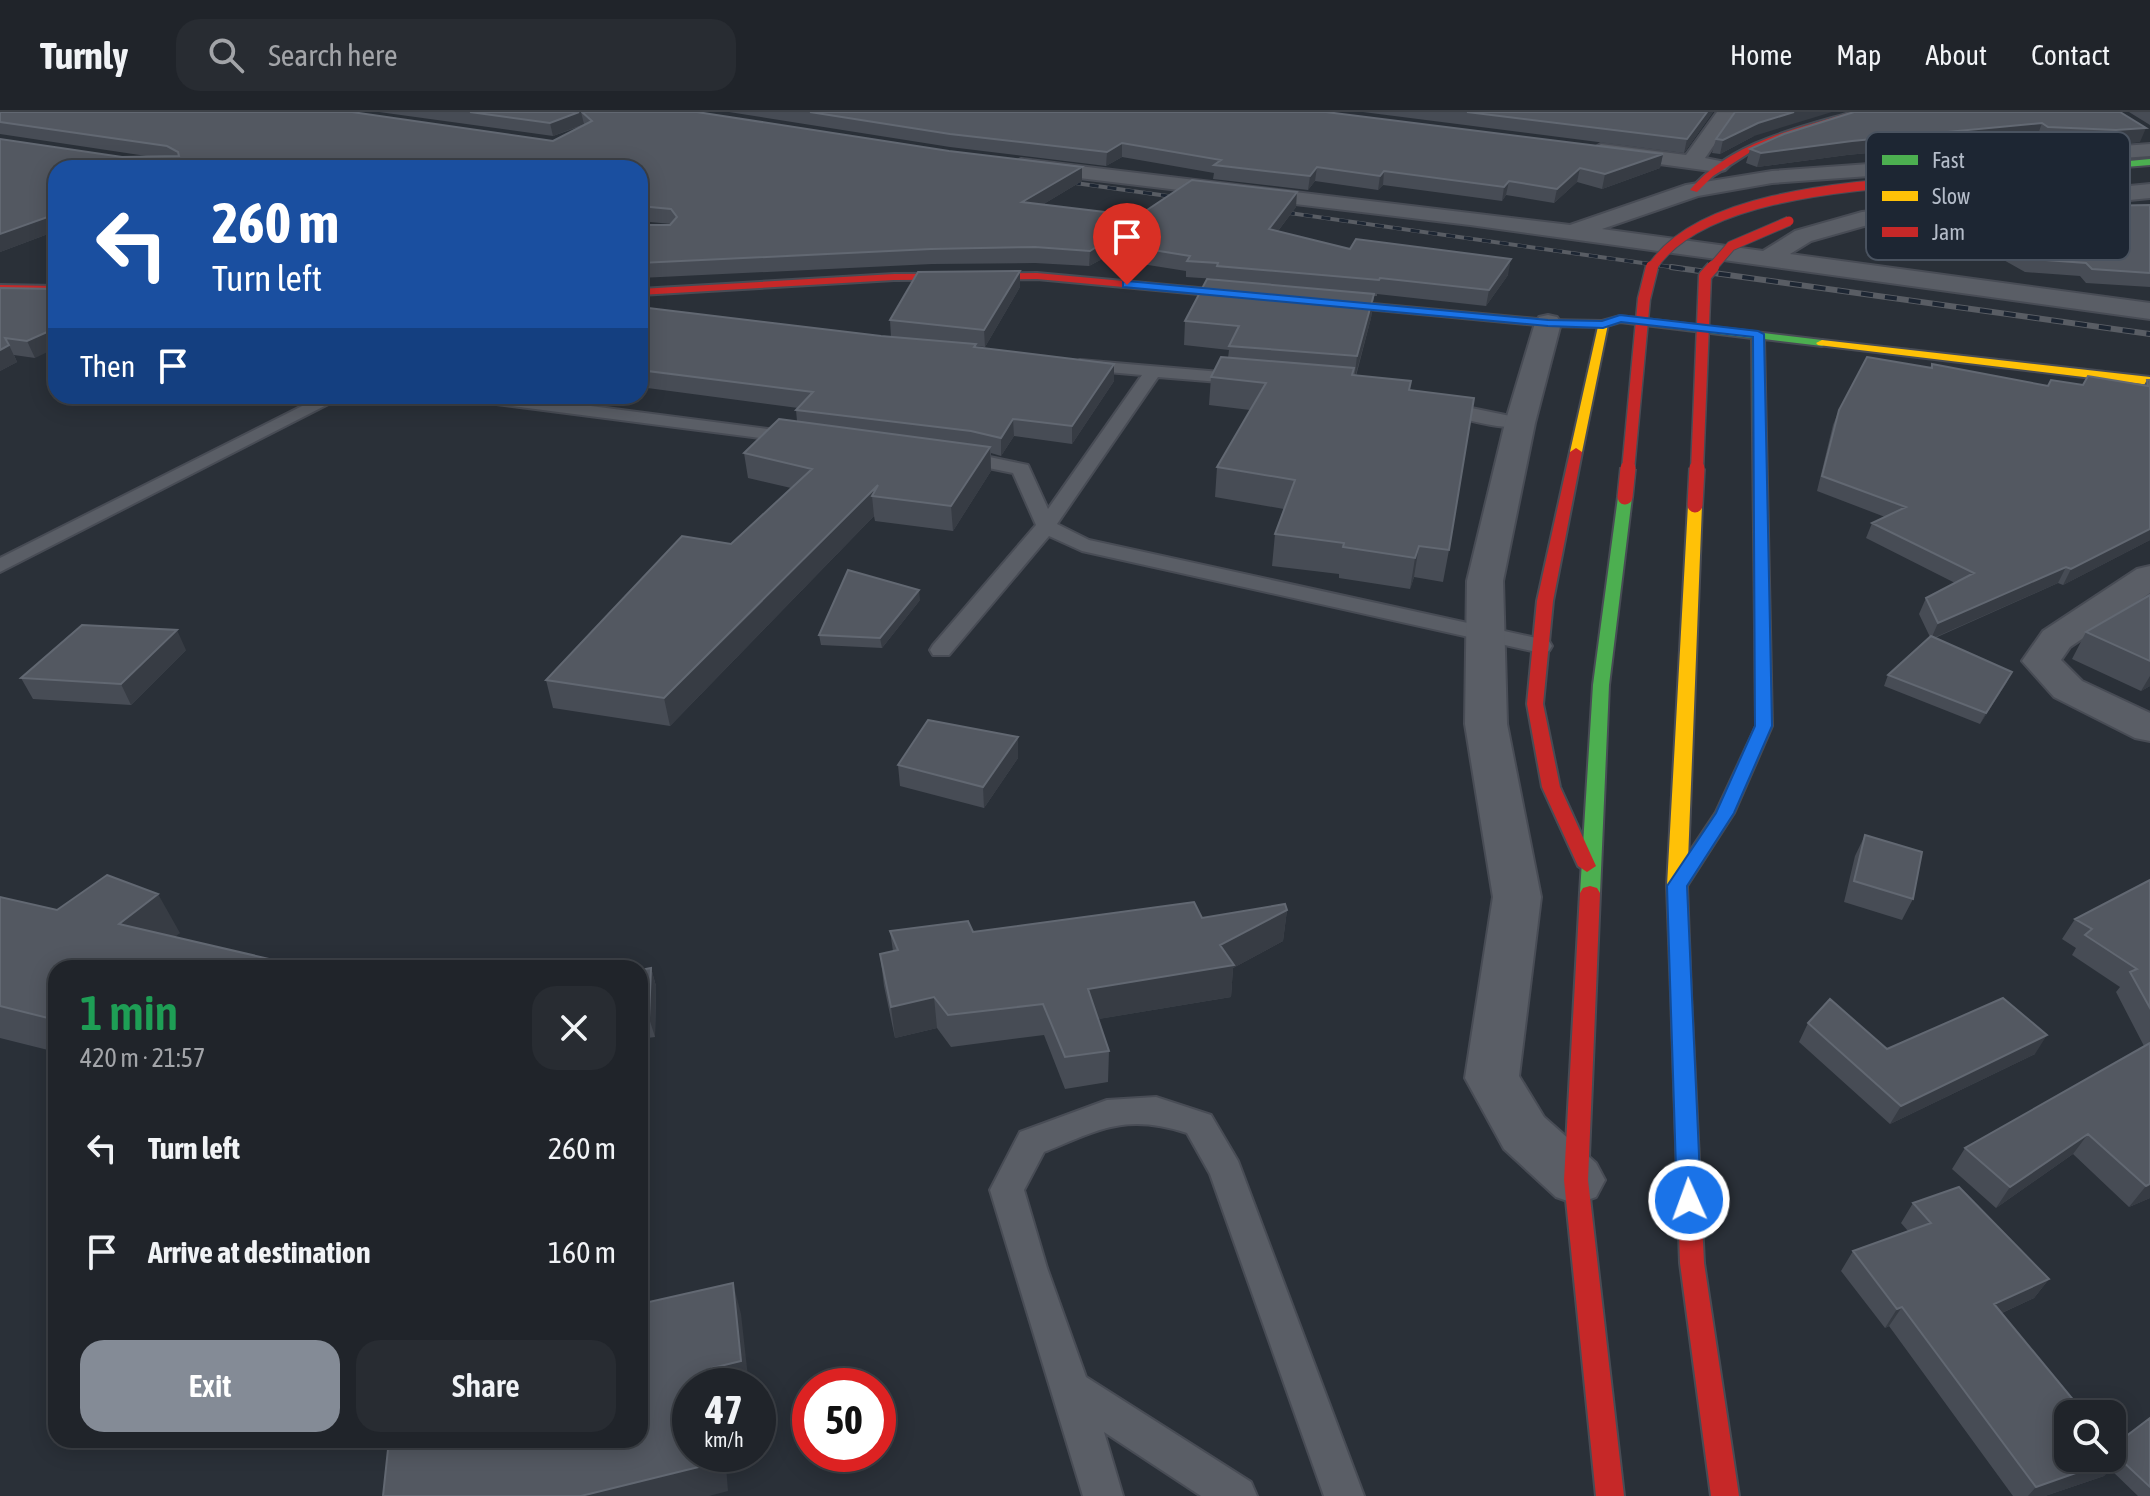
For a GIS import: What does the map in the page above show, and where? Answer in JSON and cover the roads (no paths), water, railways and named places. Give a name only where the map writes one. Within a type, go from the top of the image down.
[{"type":"main road","points":[[1694,190],[1698,182],[1718,166],[1774,142],[1862,112]]},
{"type":"main road","points":[[2130,164],[2150,162]]},
{"type":"main road","points":[[2130,181],[2150,179]]},
{"type":"main road","points":[[1610,1496],[1576,1180],[1601,685],[1625,497],[1644,299],[1652,266],[1682,237],[1716,218],[1754,205],[1866,185]]},
{"type":"main road","points":[[1725,1496],[1692,1263],[1677,886],[1705,276],[1717,255],[1756,234],[1790,220],[1834,209],[1866,206]]},
{"type":"main road","points":[[648,292],[894,277],[1037,276],[1548,323],[1603,324],[1620,319],[2150,381]]},
{"type":"main road","points":[[0,288],[48,289]]},
{"type":"main road","points":[[1590,871],[1551,787],[1535,704],[1545,601],[1603,324]]},
{"type":"main road","points":[[1677,886],[1725,813],[1764,726],[1758,334]]},
{"type":"street","points":[[1692,161],[1727,112]]},
{"type":"street","points":[[1582,147],[1718,166]]},
{"type":"street","points":[[2130,151],[2150,150]]},
{"type":"street","points":[[993,162],[1573,232],[2150,311]]},
{"type":"street","points":[[1573,232],[1636,207],[1694,190],[1772,177],[1866,170]]},
{"type":"street","points":[[2130,193],[2150,191]]},
{"type":"street","points":[[1768,258],[1803,236],[1866,219]]},
{"type":"street","points":[[1548,323],[1520,423],[1485,581],[1486,724],[1517,897],[1492,1078],[1524,1133],[1576,1180]]},
{"type":"street","points":[[2150,577],[2056,639],[2041,661],[2068,689],[2150,729]]},
{"type":"lane","points":[[1061,363],[1263,381]]},
{"type":"lane","points":[[941,650],[1046,526],[1153,372]]},
{"type":"lane","points":[[1426,403],[1479,417],[1520,423]]},
{"type":"lane","points":[[0,566],[319,404]]},
{"type":"lane","points":[[536,404],[820,440]]},
{"type":"lane","points":[[942,455],[1021,469],[1046,526],[1082,545],[1541,646]]},
{"type":"lane","points":[[1103,1496],[1007,1190],[1032,1142],[1107,1113],[1156,1110],[1199,1124],[1226,1171],[1344,1496]]},
{"type":"lane","points":[[1071,1389],[1237,1496]]},
{"type":"railway","points":[[1054,180],[1189,199]]},
{"type":"railway","points":[[1268,210],[1685,269]]},
{"type":"railway","points":[[1671,267],[2150,334]]}]
